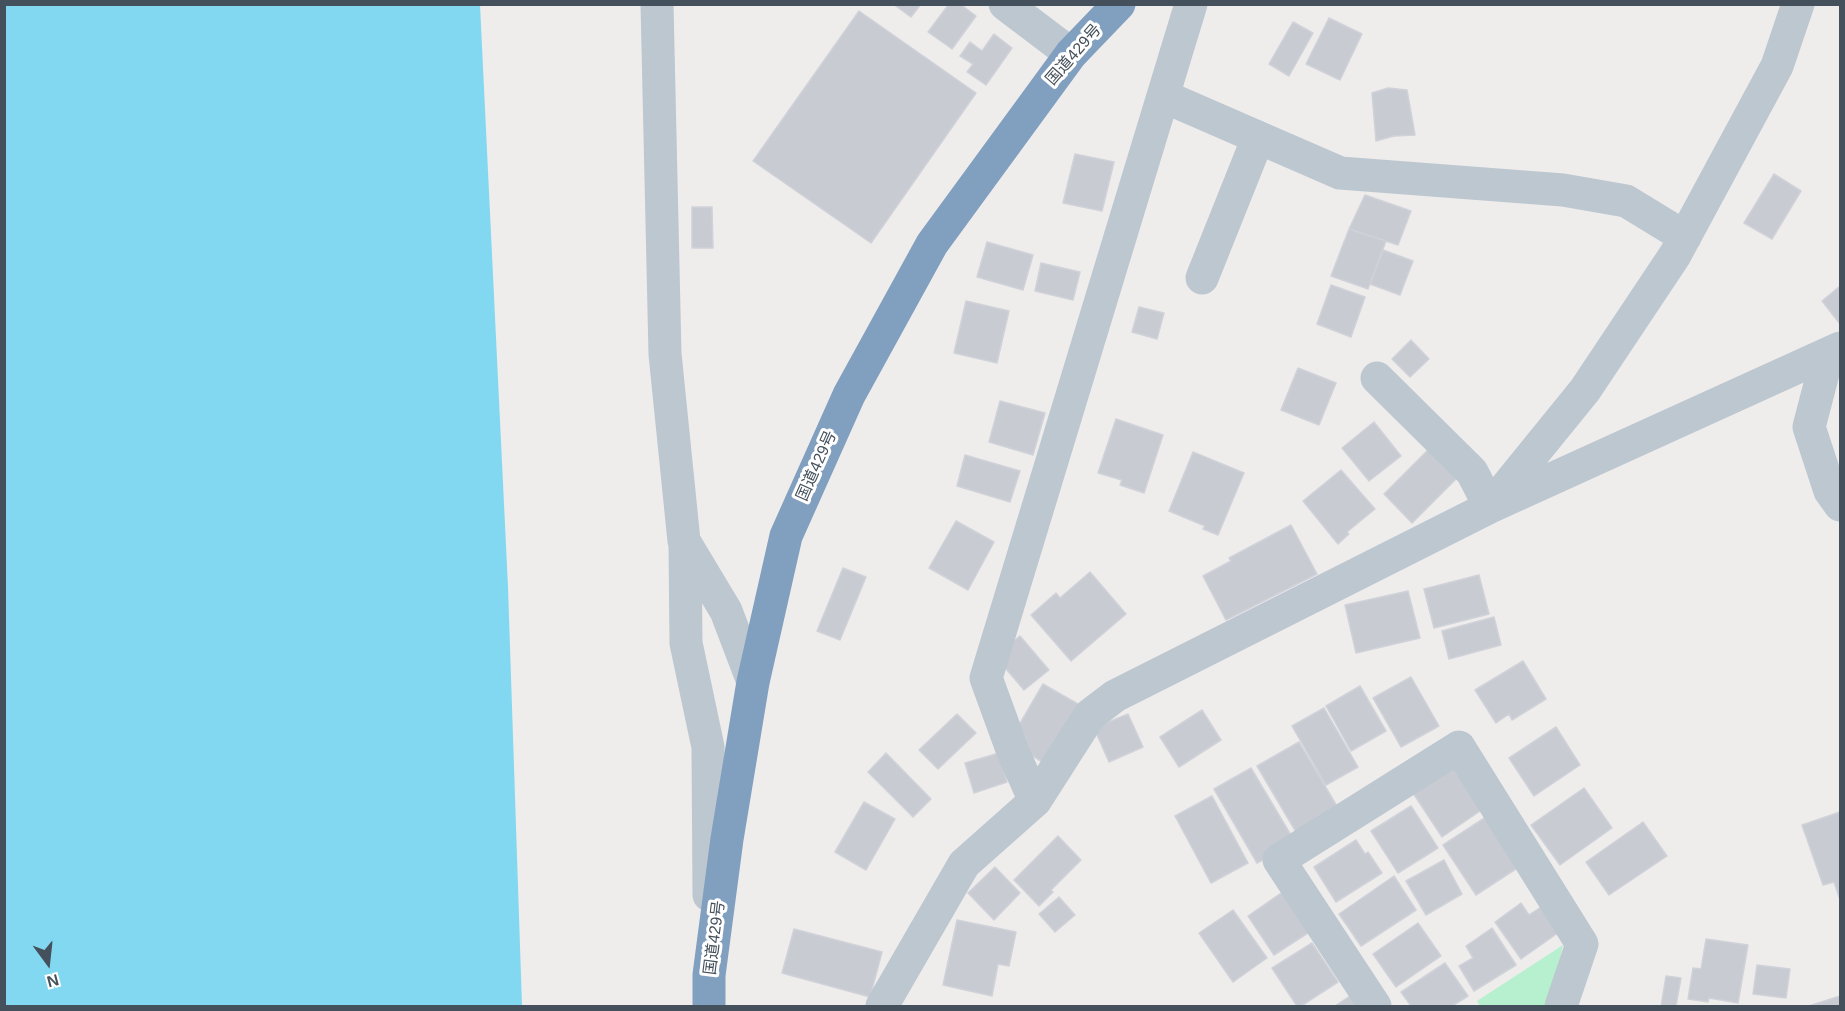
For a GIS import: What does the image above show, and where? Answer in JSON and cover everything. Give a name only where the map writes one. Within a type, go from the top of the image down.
[{"type":"highway","name":"国道429号","points":[[709,991],[727,839],[753,682],[786,536],[849,395],[932,244],[1071,54],[1119,4]]},
{"type":"street","points":[[657,4],[665,354],[684,541],[686,643],[708,747],[709,991]]},
{"type":"street","points":[[1005,4],[1071,54]]},
{"type":"street","points":[[1035,801],[1013,752],[986,678],[1191,4]]},
{"type":"street","points":[[1490,507],[1585,390],[1675,255],[1777,66],[1798,4]]},
{"type":"street","points":[[1163,96],[1340,173],[1563,190],[1626,201],[1685,237]]},
{"type":"street","points":[[1202,278],[1258,138]]},
{"type":"street","points":[[882,1006],[964,864],[1035,801],[1089,715],[1115,696],[1490,507],[1834,351]]},
{"type":"street","points":[[1834,351],[1809,428],[1830,491],[1840,505]]},
{"type":"street","points":[[1377,378],[1472,472],[1490,507]]},
{"type":"street","points":[[684,541],[726,610],[753,682]]},
{"type":"street","points":[[1375,1006],[1280,860],[1459,747],[1582,945],[1561,1006]]},
{"type":"green space","points":[[1563,945],[1549,1006],[1480,1006],[1477,1001]]},
{"type":"water","points":[[5,4],[480,5],[508,587],[522,1006],[5,1006]]},
{"type":"building","points":[[893,4],[921,4],[911,17]]},
{"type":"building","points":[[949,4],[960,4],[976,16],[952,49],[928,32]]},
{"type":"building","points":[[859,11],[976,93],[871,243],[753,161]]},
{"type":"building","points":[[1329,18],[1362,34],[1340,80],[1306,64]]},
{"type":"building","points":[[1293,22],[1313,33],[1289,76],[1269,64]]},
{"type":"building","points":[[994,34],[1012,48],[986,85],[967,72],[973,64],[960,56],[970,42],[982,51]]},
{"type":"building","points":[[1388,88],[1407,90],[1415,135],[1394,136],[1376,141],[1372,93]]},
{"type":"building","points":[[1075,154],[1114,162],[1102,211],[1063,203]]},
{"type":"building","points":[[1774,174],[1801,191],[1772,239],[1744,223]]},
{"type":"building","points":[[1365,195],[1411,211],[1398,245],[1349,229]]},
{"type":"building","points":[[692,207],[712,207],[713,248],[692,248]]},
{"type":"building","points":[[1349,229],[1386,241],[1368,289],[1331,276]]},
{"type":"building","points":[[987,242],[1033,255],[1023,290],[977,277]]},
{"type":"building","points":[[1383,250],[1413,261],[1400,295],[1370,284]]},
{"type":"building","points":[[1041,263],[1080,272],[1073,300],[1035,291]]},
{"type":"building","points":[[1331,285],[1365,297],[1351,337],[1317,324]]},
{"type":"building","points":[[1840,286],[1840,324],[1822,301]]},
{"type":"building","points":[[966,301],[1009,311],[997,363],[954,353]]},
{"type":"building","points":[[1139,307],[1164,313],[1157,339],[1132,332]]},
{"type":"building","points":[[1411,340],[1429,359],[1410,377],[1392,359]]},
{"type":"building","points":[[1298,368],[1336,383],[1319,425],[1281,410]]},
{"type":"building","points":[[1000,401],[1045,413],[1033,455],[989,442]]},
{"type":"building","points":[[1116,419],[1163,435],[1144,493],[1120,485],[1122,480],[1098,473]]},
{"type":"building","points":[[1374,422],[1401,456],[1369,481],[1342,448]]},
{"type":"building","points":[[1431,447],[1459,476],[1412,523],[1384,494]]},
{"type":"building","points":[[1193,452],[1244,473],[1218,535],[1203,529],[1205,526],[1169,511]]},
{"type":"building","points":[[965,455],[1020,471],[1010,502],[957,486]]},
{"type":"building","points":[[1341,470],[1375,509],[1347,532],[1349,534],[1338,544],[1303,501]]},
{"type":"building","points":[[956,521],[994,542],[968,590],[929,568]]},
{"type":"building","points":[[1291,525],[1317,574],[1226,620],[1203,576],[1231,561],[1229,558]]},
{"type":"building","points":[[843,568],[866,577],[840,640],[817,631]]},
{"type":"building","points":[[1090,572],[1126,614],[1071,661],[1031,615],[1056,593],[1060,598]]},
{"type":"building","points":[[1479,575],[1489,614],[1434,628],[1424,589]]},
{"type":"building","points":[[1408,591],[1420,638],[1356,653],[1345,605]]},
{"type":"building","points":[[1494,617],[1501,645],[1449,659],[1442,631]]},
{"type":"building","points":[[1020,636],[1049,670],[1024,690],[995,656]]},
{"type":"building","points":[[1523,661],[1546,699],[1512,720],[1509,714],[1496,723],[1475,690]]},
{"type":"building","points":[[1411,677],[1439,726],[1401,747],[1373,698]]},
{"type":"building","points":[[1043,684],[1078,704],[1044,763],[1020,748],[1026,738],[1015,732]]},
{"type":"building","points":[[1360,686],[1386,731],[1351,751],[1326,706]]},
{"type":"building","points":[[1324,708],[1358,767],[1326,785],[1292,726]]},
{"type":"building","points":[[1202,710],[1221,740],[1179,767],[1160,737]]},
{"type":"building","points":[[957,714],[976,733],[938,769],[919,750]]},
{"type":"building","points":[[1128,714],[1143,747],[1109,762],[1094,728]]},
{"type":"building","points":[[1556,727],[1580,765],[1534,796],[1509,758]]},
{"type":"building","points":[[1299,742],[1338,808],[1296,832],[1257,766]]},
{"type":"building","points":[[886,753],[931,799],[913,817],[868,772]]},
{"type":"building","points":[[999,753],[1007,782],[974,793],[965,763]]},
{"type":"building","points":[[1460,765],[1486,807],[1442,837],[1413,793]]},
{"type":"building","points":[[1251,768],[1295,842],[1257,863],[1214,789]]},
{"type":"building","points":[[1584,788],[1612,828],[1560,865],[1531,825]]},
{"type":"building","points":[[1212,796],[1248,863],[1211,883],[1175,816]]},
{"type":"building","points":[[864,802],[895,819],[866,870],[835,852]]},
{"type":"building","points":[[1411,806],[1438,848],[1398,873],[1371,831]]},
{"type":"building","points":[[1840,812],[1839,897],[1834,882],[1823,885],[1802,825]]},
{"type":"building","points":[[1489,815],[1522,865],[1476,895],[1443,845]]},
{"type":"building","points":[[1643,822],[1667,856],[1609,895],[1586,862]]},
{"type":"building","points":[[1058,836],[1081,860],[1051,890],[1053,892],[1039,906],[1014,880]]},
{"type":"building","points":[[1356,840],[1365,854],[1368,852],[1382,873],[1336,902],[1314,867]]},
{"type":"building","points":[[1444,860],[1462,894],[1426,915],[1406,881]]},
{"type":"building","points":[[995,867],[1020,893],[994,920],[968,893]]},
{"type":"building","points":[[1394,876],[1416,910],[1361,946],[1339,914]]},
{"type":"building","points":[[1284,891],[1311,931],[1274,955],[1248,916]]},
{"type":"building","points":[[1059,897],[1075,915],[1055,932],[1039,914]]},
{"type":"building","points":[[1521,903],[1529,915],[1544,905],[1562,930],[1521,959],[1495,922]]},
{"type":"building","points":[[1233,910],[1267,958],[1233,982],[1199,933]]},
{"type":"building","points":[[957,920],[1016,932],[1009,966],[998,964],[992,996],[943,985]]},
{"type":"building","points":[[1418,923],[1441,956],[1396,987],[1373,954]]},
{"type":"building","points":[[1492,928],[1516,965],[1474,991],[1459,966],[1473,958],[1466,946]]},
{"type":"building","points":[[794,929],[882,952],[870,997],[782,973]]},
{"type":"building","points":[[1706,939],[1748,945],[1738,1003],[1709,998],[1708,1002],[1688,999],[1693,968],[1701,969]]},
{"type":"building","points":[[1312,943],[1338,982],[1301,1006],[1297,1006],[1272,968]]},
{"type":"building","points":[[1445,963],[1468,996],[1452,1006],[1411,1006],[1401,992]]},
{"type":"building","points":[[1757,965],[1790,969],[1786,998],[1753,994]]},
{"type":"building","points":[[1666,976],[1681,978],[1676,1006],[1661,1006]]},
{"type":"building","points":[[1350,996],[1357,1006],[1335,1006]]},
{"type":"building","points":[[1840,996],[1840,1006],[1809,1006]]}]
